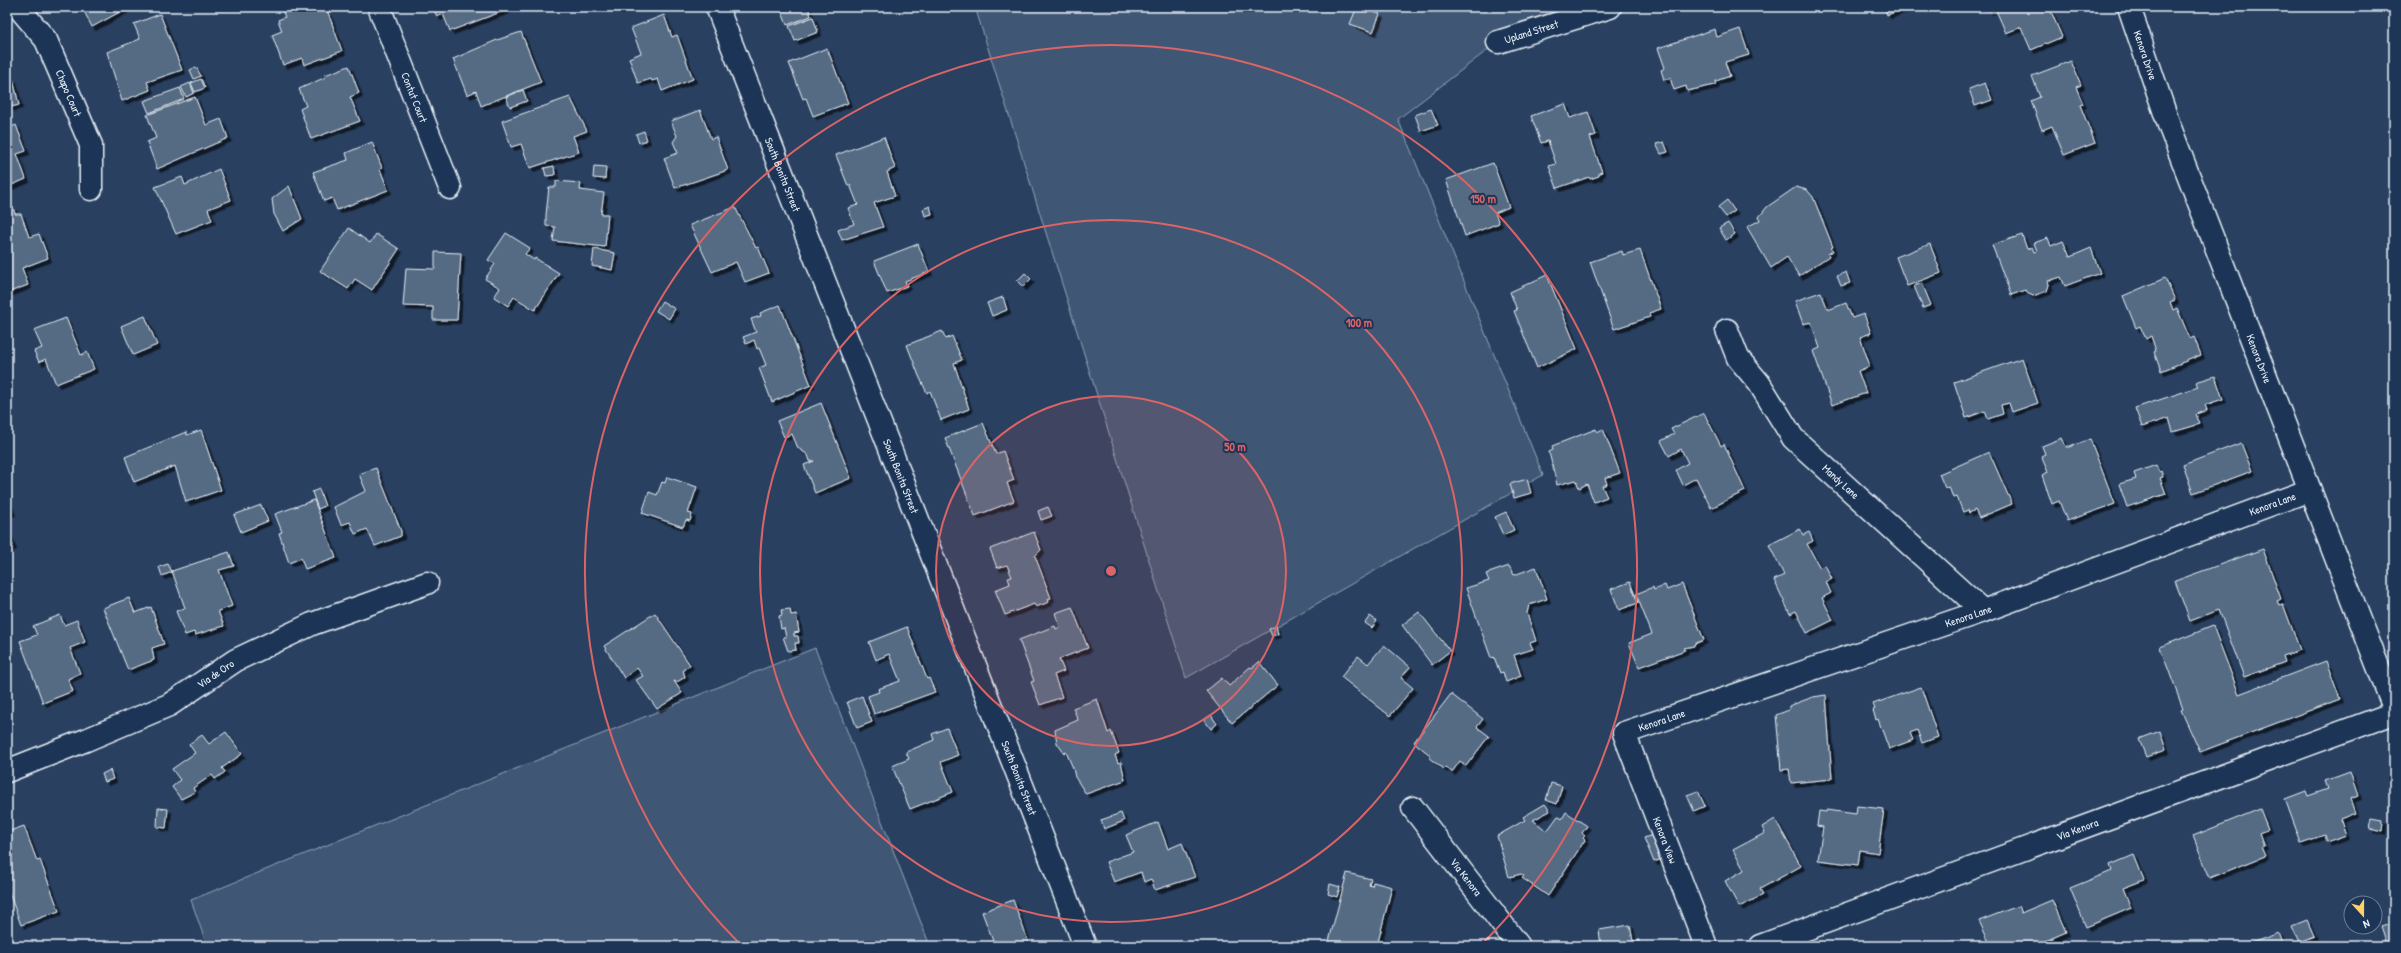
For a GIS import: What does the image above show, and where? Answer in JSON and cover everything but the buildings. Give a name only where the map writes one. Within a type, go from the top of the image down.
[{"type":"street","name":"Chapo Court","points":[[18,7],[46,40],[90,145],[91,189]]},
{"type":"street","name":"Contut Court","points":[[379,7],[450,188]]},
{"type":"street","name":"South Bonita Street","points":[[717,7],[1085,946]]},
{"type":"street","name":"Upland Street","points":[[1498,42],[1610,7]]},
{"type":"street","name":"Kenora Drive","points":[[2129,7],[2168,125],[2394,708]]},
{"type":"street","name":"Mandy Lane","points":[[1727,330],[1738,358],[1759,383],[1793,438],[1983,611]]},
{"type":"street","name":"Kenora Lane","points":[[1624,733],[1983,611],[2310,490]]},
{"type":"street","name":"Via de Oro","points":[[7,771],[169,705],[236,660],[312,624],[426,584]]},
{"type":"street","name":"Via Kenora","points":[[1760,946],[2394,713]]},
{"type":"street","name":"Kenora View","points":[[1624,733],[1706,946]]},
{"type":"street","name":"Via Kenora","points":[[1413,808],[1519,946]]},
{"type":"shaded area","points":[[975,7],[1601,7],[1498,42],[1398,119],[1543,475],[1186,678]]},
{"type":"shaded area","points":[[815,648],[930,946],[207,946],[191,900]]}]
